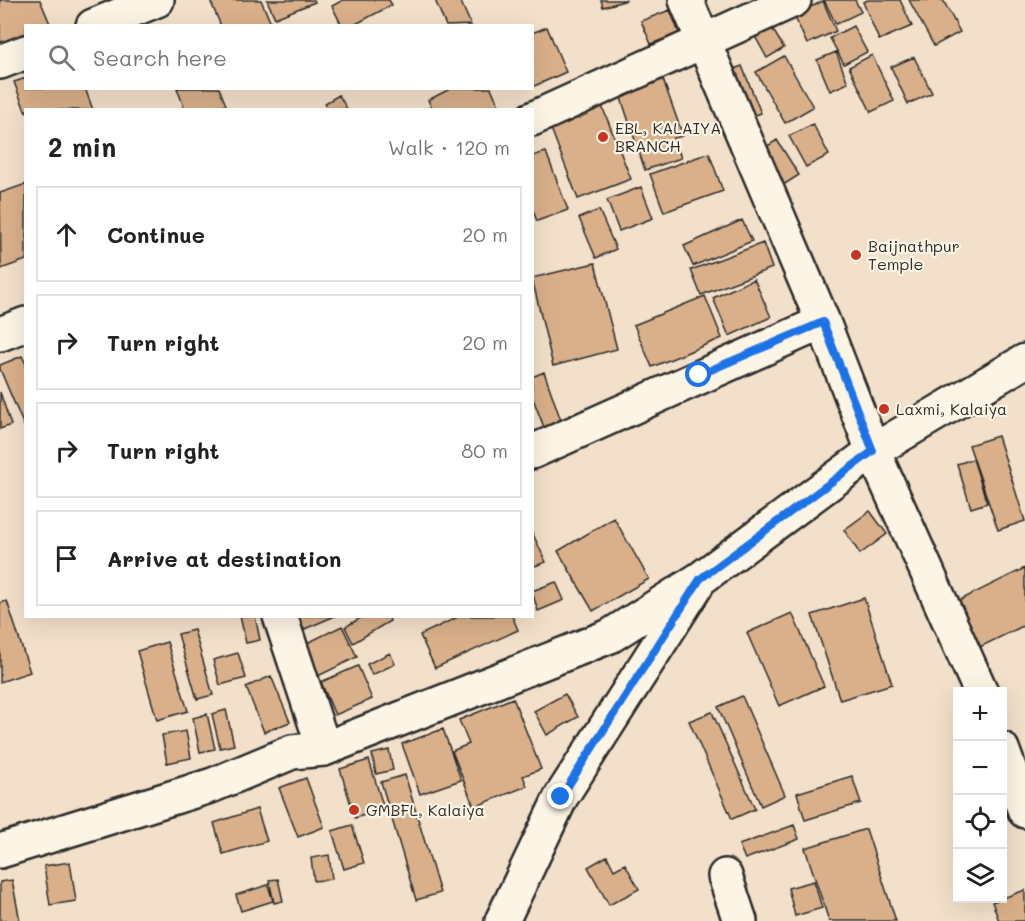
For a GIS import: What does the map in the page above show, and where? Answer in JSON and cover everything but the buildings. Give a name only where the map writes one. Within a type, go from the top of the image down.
[{"type":"street","points":[[98,24],[157,0]]},
{"type":"street","points":[[686,0],[823,322],[873,451],[979,687]]},
{"type":"street","points":[[534,118],[705,43],[794,0]]},
{"type":"street","points":[[0,62],[24,53]]},
{"type":"street","points":[[534,451],[823,322]]},
{"type":"street","points":[[0,334],[24,325]]},
{"type":"street","points":[[0,851],[213,785],[292,752],[324,749],[610,636],[700,579],[873,451],[1025,361]]},
{"type":"street","points":[[502,921],[561,797],[700,579]]},
{"type":"street","points":[[281,618],[324,749]]},
{"type":"street","points":[[1007,762],[1025,811]]},
{"type":"street","points":[[724,876],[740,921]]},
{"type":"place","name":"EBL, KALAIYA BRANCH","points":[[603,137]]},
{"type":"place","name":"Baijnathpur Temple","points":[[856,255]]},
{"type":"place","name":"Laxmi, Kalaiya","points":[[884,409]]},
{"type":"place","name":"GMBFL, Kalaiya","points":[[354,810]]},
{"type":"route","points":[[561,797],[700,579],[873,451],[823,322],[699,375]]}]
